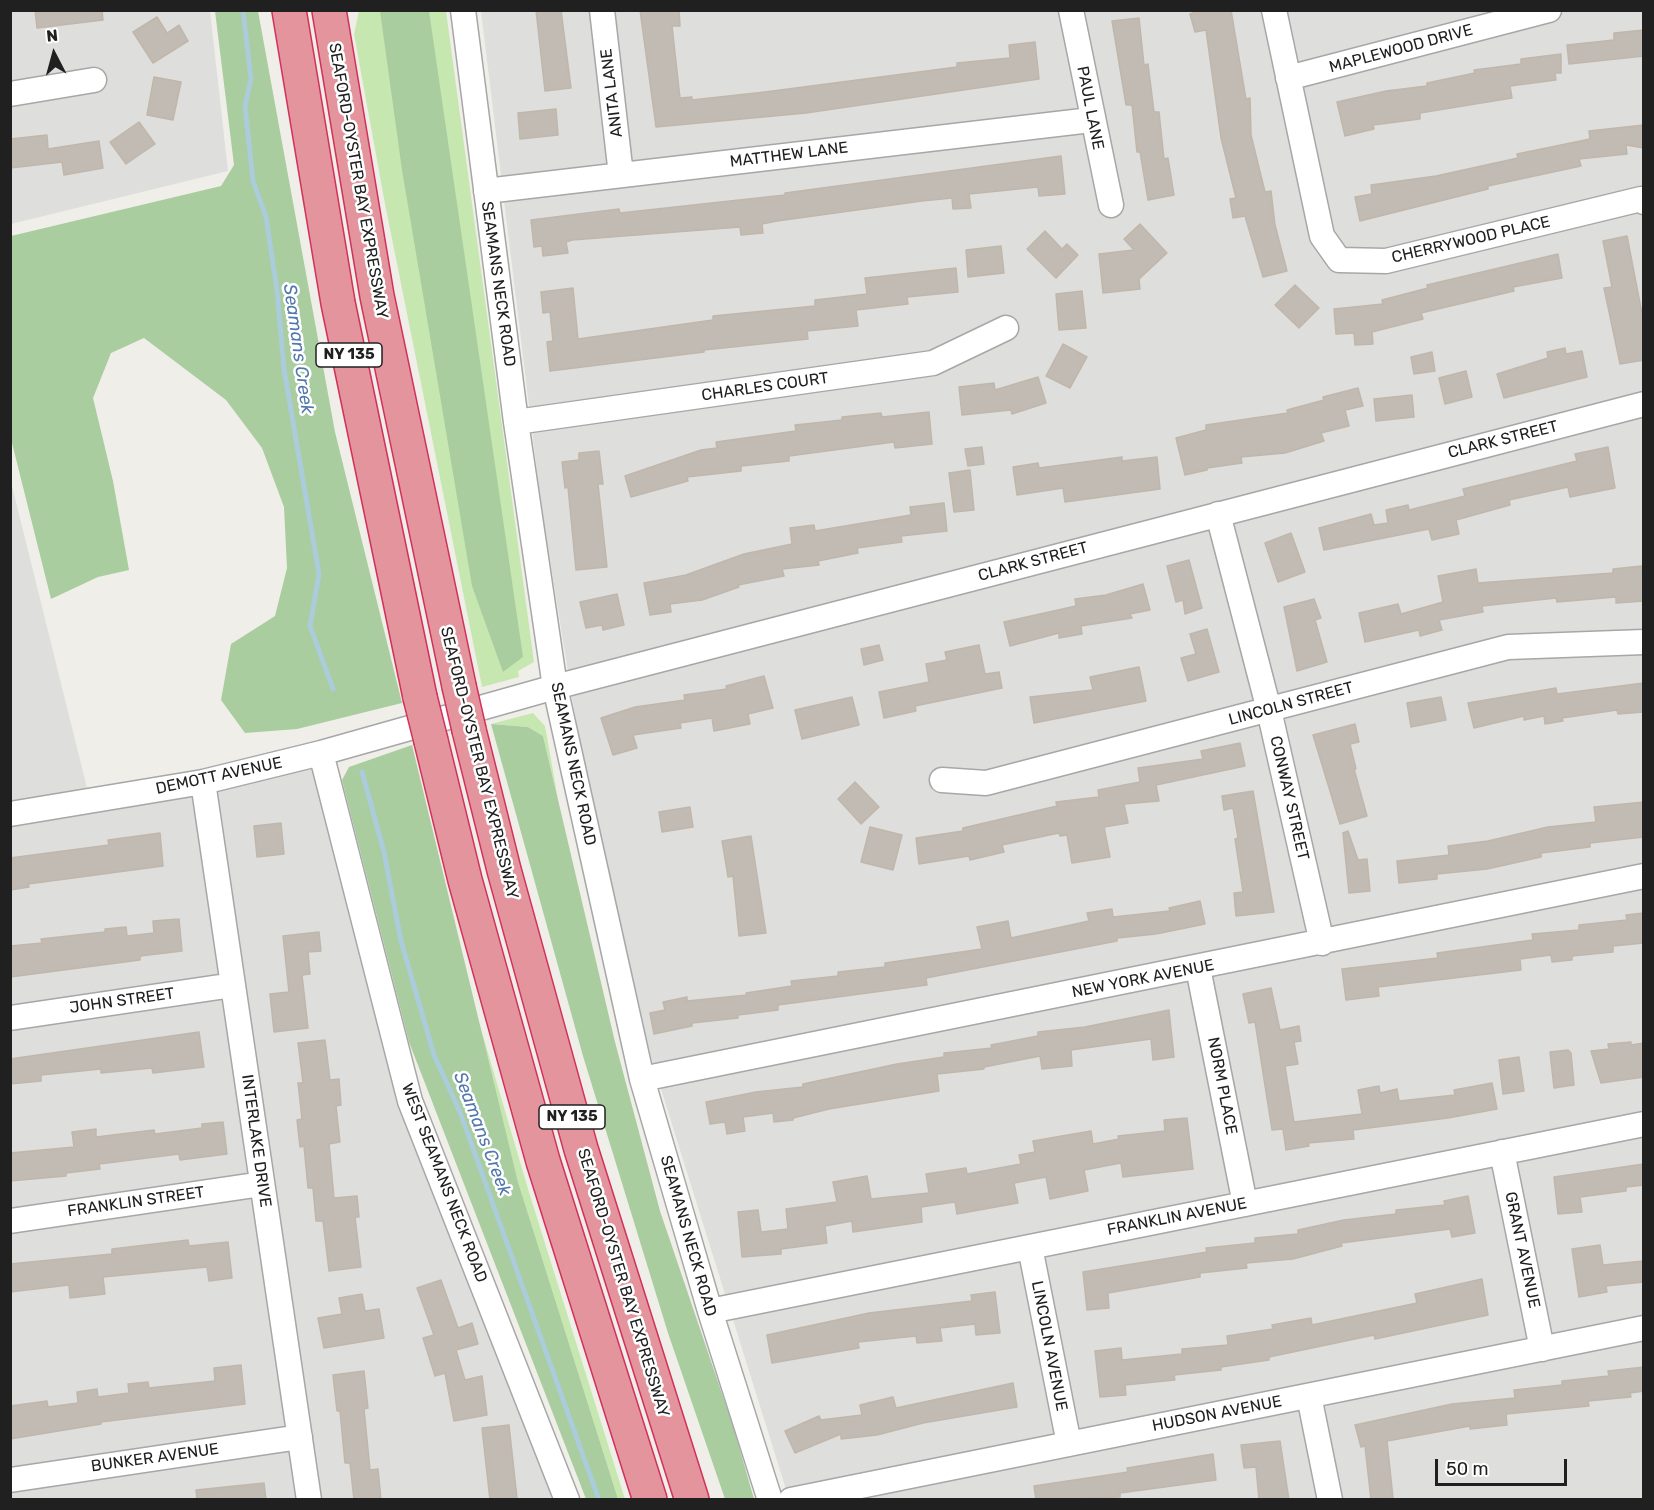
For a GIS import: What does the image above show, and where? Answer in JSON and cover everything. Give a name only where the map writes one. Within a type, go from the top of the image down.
[{"type":"highway","name":"NY 135","points":[[289,10],[338,303],[425,721],[465,880],[543,1161],[650,1500]]},
{"type":"highway","name":"SEAFORD-OYSTER BAY EXPRESSWAY","points":[[329,10],[377,296],[469,730],[507,882],[581,1149],[692,1500]]},
{"type":"street","name":"SEAMANS NECK ROAD","points":[[463,10],[516,422],[555,687],[642,1079],[710,1311],[770,1500]]},
{"type":"street","name":"ANITA LANE","points":[[602,10],[621,175]]},
{"type":"street","name":"PAUL LANE","points":[[1071,10],[1091,120],[1111,206]]},
{"type":"street","name":"CHERRYWOOD PLACE","points":[[1274,10],[1322,236],[1339,260],[1386,261],[1641,199],[1644,202]]},
{"type":"street","name":"MAPLEWOOD DRIVE","points":[[1288,78],[1548,10]]},
{"type":"street","points":[[10,94],[94,80]]},
{"type":"street","name":"MATTHEW LANE","points":[[486,191],[1091,120]]},
{"type":"street","name":"CHARLES COURT","points":[[516,422],[933,363],[1006,328]]},
{"type":"street","name":"CLARK STREET","points":[[425,721],[1644,404]]},
{"type":"street","name":"CONWAY STREET","points":[[1218,514],[1269,710],[1322,943]]},
{"type":"street","name":"LINCOLN STREET","points":[[942,780],[986,783],[1508,647],[1644,642]]},
{"type":"street","name":"DEMOTT AVENUE","points":[[10,814],[203,782],[321,753],[425,721]]},
{"type":"street","name":"WEST SEAMANS NECK ROAD","points":[[321,753],[410,1101],[567,1500]]},
{"type":"street","name":"INTERLAKE DRIVE","points":[[203,782],[309,1500]]},
{"type":"street","name":"NEW YORK AVENUE","points":[[642,1079],[1644,876]]},
{"type":"street","name":"NORM PLACE","points":[[1198,968],[1245,1204]]},
{"type":"street","name":"JOHN STREET","points":[[10,1018],[233,985]]},
{"type":"street","name":"FRANKLIN AVENUE","points":[[710,1311],[1644,1124]]},
{"type":"street","name":"GRANT AVENUE","points":[[1502,1152],[1542,1349]]},
{"type":"street","name":"FRANKLIN STREET","points":[[10,1221],[262,1184]]},
{"type":"street","name":"LINCOLN AVENUE","points":[[1030,1247],[1069,1444]]},
{"type":"street","name":"HUDSON AVENUE","points":[[790,1500],[830,1495],[1069,1444],[1644,1328]]},
{"type":"street","points":[[1309,1396],[1330,1500]]},
{"type":"street","name":"BUNKER AVENUE","points":[[10,1480],[300,1437]]},
{"type":"shaded area","points":[[10,11],[210,11],[228,171],[11,224]]},
{"type":"shaded area","points":[[481,11],[1643,11],[1643,1499],[789,1499],[651,1057],[580,746],[541,504]]},
{"type":"shaded area","points":[[10,478],[87,788],[321,753],[416,1089],[576,1499],[11,1499]]},
{"type":"green space","points":[[215,11],[258,11],[335,432],[402,703],[297,729],[245,733],[221,700],[231,644],[275,616],[287,568],[284,507],[262,448],[226,400],[144,338],[111,353],[93,398],[113,481],[129,570],[98,577],[51,599],[11,439],[11,236],[221,186],[234,165]]},
{"type":"green space","points":[[359,11],[446,11],[534,662],[518,671],[519,677],[482,687],[385,204],[354,34]]},
{"type":"green space","points":[[380,11],[429,11],[523,657],[503,672],[472,586],[402,170]]},
{"type":"green space","points":[[533,713],[545,726],[558,799],[543,736],[528,727],[491,724]]},
{"type":"green space","points":[[491,724],[528,727],[543,736],[615,1042],[660,1211],[734,1429],[754,1499],[725,1499],[668,1333],[583,1056]]},
{"type":"green space","points":[[412,745],[518,1182],[618,1499],[586,1499],[409,1042],[342,780],[349,767]]},
{"type":"green space","points":[[473,1002],[528,1189],[625,1499],[618,1499],[518,1182]]},
{"type":"building","points":[[35,10],[102,10],[103,20],[37,28]]},
{"type":"building","points":[[536,10],[561,10],[571,88],[545,91]]},
{"type":"building","points":[[640,10],[679,10],[680,26],[672,26],[680,98],[692,97],[692,100],[765,92],[957,67],[957,63],[1010,58],[1009,45],[1035,42],[1039,79],[806,113],[656,127]]},
{"type":"building","points":[[1202,10],[1231,10],[1246,99],[1250,98],[1251,135],[1265,192],[1271,191],[1275,225],[1287,271],[1263,277],[1245,216],[1233,218],[1230,199],[1236,198],[1221,138],[1206,30],[1195,32],[1190,14]]},
{"type":"building","points":[[157,17],[167,33],[179,25],[188,41],[153,63],[133,32]]},
{"type":"building","points":[[1139,18],[1144,65],[1148,64],[1154,112],[1159,112],[1164,159],[1168,158],[1174,195],[1148,200],[1140,152],[1137,152],[1132,105],[1126,105],[1112,21]]},
{"type":"building","points":[[1644,30],[1644,56],[1569,64],[1567,45],[1614,40],[1614,33]]},
{"type":"building","points":[[1561,54],[1561,73],[1555,73],[1556,80],[1510,86],[1512,98],[1420,113],[1420,119],[1373,125],[1374,129],[1345,136],[1337,102],[1386,91],[1427,86],[1427,83],[1475,73],[1474,70],[1521,64],[1521,59]]},
{"type":"building","points":[[154,77],[181,82],[173,120],[147,115]]},
{"type":"building","points":[[556,109],[558,135],[520,139],[518,113]]},
{"type":"building","points":[[139,122],[155,144],[126,164],[110,142]]},
{"type":"building","points":[[1644,125],[1644,148],[1626,145],[1627,154],[1579,159],[1581,166],[1488,186],[1488,189],[1360,221],[1355,197],[1372,194],[1371,185],[1436,176],[1518,158],[1517,154],[1590,139],[1589,131]]},
{"type":"building","points":[[47,135],[48,149],[99,141],[103,168],[64,175],[62,162],[10,168],[10,139]]},
{"type":"building","points":[[1061,156],[1065,194],[1039,196],[1038,187],[969,194],[971,208],[953,209],[952,198],[922,201],[762,224],[763,233],[741,235],[740,227],[572,240],[566,242],[568,253],[543,256],[542,246],[534,247],[531,220],[619,209],[620,213],[785,195],[785,193]]},
{"type":"building","points":[[1140,224],[1167,253],[1139,279],[1140,289],[1103,293],[1099,254],[1134,250],[1124,239]]},
{"type":"building","points":[[1045,231],[1062,249],[1067,244],[1078,255],[1056,278],[1027,249]]},
{"type":"building","points":[[1627,236],[1644,324],[1644,360],[1620,364],[1604,288],[1612,287],[1603,241]]},
{"type":"building","points":[[1001,246],[1004,273],[968,277],[966,250]]},
{"type":"building","points":[[1558,254],[1562,278],[1513,287],[1514,291],[1421,313],[1423,319],[1372,332],[1373,344],[1355,345],[1354,333],[1336,334],[1334,309],[1383,304],[1382,300],[1428,288],[1427,285]]},
{"type":"building","points":[[956,268],[958,292],[907,297],[908,304],[856,310],[858,326],[807,331],[808,339],[704,350],[704,352],[550,371],[547,342],[553,341],[550,312],[543,313],[541,292],[573,288],[578,339],[713,320],[713,316],[815,306],[815,300],[867,294],[865,278]]},
{"type":"building","points":[[1295,285],[1319,308],[1299,328],[1275,305]]},
{"type":"building","points":[[1082,291],[1086,328],[1059,330],[1056,294]]},
{"type":"building","points":[[1063,344],[1087,357],[1070,388],[1046,376]]},
{"type":"building","points":[[1565,348],[1566,354],[1582,351],[1587,377],[1504,398],[1497,374],[1548,358],[1547,352]]},
{"type":"building","points":[[1432,352],[1435,371],[1414,374],[1411,357]]},
{"type":"building","points":[[1466,371],[1472,397],[1445,404],[1439,378]]},
{"type":"building","points":[[1038,377],[1046,403],[1012,414],[1011,410],[962,415],[959,387],[994,383],[995,390]]},
{"type":"building","points":[[1358,388],[1363,406],[1345,410],[1349,426],[1321,433],[1324,441],[1285,453],[1241,457],[1242,463],[1207,468],[1207,470],[1185,475],[1176,438],[1206,430],[1206,425],[1288,413],[1287,410],[1324,400],[1323,397]]},
{"type":"building","points":[[1412,395],[1414,417],[1376,421],[1374,399]]},
{"type":"building","points":[[929,412],[932,444],[895,448],[894,442],[789,456],[789,461],[741,466],[741,471],[687,477],[688,481],[631,497],[625,476],[701,450],[717,448],[716,442],[796,431],[795,425],[881,413],[882,417]]},
{"type":"building","points":[[982,447],[984,464],[968,466],[965,449]]},
{"type":"building","points":[[1608,447],[1615,488],[1570,497],[1568,487],[1509,500],[1510,505],[1456,520],[1459,534],[1432,540],[1429,529],[1324,550],[1319,528],[1371,514],[1374,525],[1388,523],[1386,510],[1408,505],[1409,510],[1465,496],[1463,489],[1577,461],[1575,454]]},
{"type":"building","points":[[599,451],[603,484],[598,484],[607,567],[576,570],[568,487],[565,488],[562,462],[579,460],[579,453]]},
{"type":"building","points":[[1122,457],[1122,461],[1157,457],[1160,489],[1065,502],[1063,488],[1017,495],[1013,467],[1038,463],[1039,468]]},
{"type":"building","points":[[970,470],[974,510],[954,512],[949,473]]},
{"type":"building","points":[[944,503],[947,531],[901,536],[902,542],[857,548],[858,553],[818,561],[819,565],[782,569],[784,576],[738,585],[739,587],[702,600],[670,604],[671,612],[650,615],[644,583],[686,575],[744,554],[792,544],[790,528],[814,525],[815,531],[911,515],[910,507]]},
{"type":"building","points":[[1291,533],[1305,572],[1278,582],[1265,543]]},
{"type":"building","points":[[1189,560],[1202,608],[1185,614],[1183,600],[1176,602],[1167,566]]},
{"type":"building","points":[[1642,566],[1644,601],[1616,603],[1616,597],[1557,602],[1556,598],[1482,606],[1483,612],[1439,620],[1442,630],[1420,636],[1419,630],[1365,642],[1359,613],[1398,604],[1401,614],[1443,602],[1438,576],[1476,569],[1478,583],[1613,573],[1613,569]]},
{"type":"building","points":[[1143,584],[1150,610],[1130,614],[1132,618],[1081,626],[1082,634],[1059,638],[1059,633],[1010,646],[1004,622],[1076,606],[1075,599],[1106,595]]},
{"type":"building","points":[[617,594],[624,625],[603,630],[602,625],[586,628],[580,602]]},
{"type":"building","points":[[1314,599],[1321,618],[1315,620],[1327,662],[1297,671],[1284,607]]},
{"type":"building","points":[[1207,629],[1219,672],[1188,681],[1181,658],[1196,654],[1190,634]]},
{"type":"building","points":[[879,645],[883,660],[864,665],[861,649]]},
{"type":"building","points":[[979,645],[985,674],[999,672],[1002,688],[915,706],[916,711],[884,718],[879,692],[929,682],[926,664],[947,660],[945,652]]},
{"type":"building","points":[[1139,667],[1146,701],[1034,723],[1030,697],[1093,690],[1090,677]]},
{"type":"building","points":[[764,676],[773,708],[748,714],[750,724],[714,731],[712,718],[680,723],[681,728],[633,735],[637,748],[613,755],[601,718],[635,707],[685,700],[684,695],[727,689],[726,686]]},
{"type":"building","points":[[1644,683],[1644,712],[1618,714],[1617,710],[1562,718],[1563,721],[1545,724],[1544,716],[1524,720],[1524,716],[1474,728],[1468,703],[1556,688],[1557,694]]},
{"type":"building","points":[[852,697],[859,725],[802,739],[795,710]]},
{"type":"building","points":[[1441,697],[1446,720],[1411,727],[1407,703]]},
{"type":"building","points":[[1355,724],[1359,742],[1350,744],[1356,769],[1354,769],[1367,816],[1340,824],[1313,735]]},
{"type":"building","points":[[1240,743],[1245,766],[1156,785],[1159,801],[1124,804],[1128,823],[1104,827],[1110,857],[1072,863],[1067,835],[1060,836],[1059,833],[1002,845],[1004,852],[970,860],[969,856],[919,864],[916,838],[963,831],[963,828],[1057,806],[1056,802],[1099,797],[1098,790],[1140,782],[1138,768],[1203,759],[1201,751]]},
{"type":"building","points":[[855,782],[879,807],[861,824],[838,799]]},
{"type":"building","points":[[1253,791],[1274,912],[1236,916],[1234,893],[1243,892],[1235,839],[1238,838],[1233,808],[1224,810],[1222,796]]},
{"type":"building","points":[[1644,802],[1644,837],[1590,843],[1590,847],[1541,853],[1541,857],[1487,869],[1437,874],[1437,879],[1399,883],[1397,861],[1449,855],[1448,846],[1488,841],[1548,827],[1596,822],[1594,807]]},
{"type":"building","points":[[690,807],[693,827],[662,832],[659,812]]},
{"type":"building","points":[[281,823],[284,854],[257,857],[254,826]]},
{"type":"building","points":[[870,827],[902,835],[893,870],[861,862]]},
{"type":"building","points":[[1348,831],[1358,860],[1367,859],[1370,891],[1349,893],[1343,833]]},
{"type":"building","points":[[160,833],[163,866],[28,884],[29,887],[10,890],[10,858],[109,845],[108,840]]},
{"type":"building","points":[[751,836],[766,933],[739,936],[733,876],[728,877],[722,841]]},
{"type":"building","points":[[1200,901],[1205,924],[1156,934],[1117,938],[1117,941],[926,978],[927,985],[778,1005],[778,1010],[738,1015],[738,1018],[692,1023],[692,1026],[654,1034],[650,1013],[665,1010],[663,1002],[687,997],[687,1001],[747,995],[746,993],[792,986],[791,981],[838,976],[838,972],[885,967],[885,963],[982,949],[977,927],[1008,921],[1011,938],[1089,921],[1087,913],[1112,909],[1113,917],[1170,911],[1169,908]]},
{"type":"building","points":[[1644,913],[1644,943],[1613,946],[1613,952],[1572,956],[1572,960],[1552,962],[1551,955],[1520,959],[1521,970],[1378,987],[1379,996],[1346,1000],[1342,969],[1438,958],[1437,953],[1533,940],[1532,934],[1579,930],[1579,925],[1627,920],[1626,915]]},
{"type":"building","points":[[179,919],[182,951],[140,956],[140,960],[10,977],[10,946],[42,943],[41,939],[105,932],[105,929],[126,927],[127,936],[154,933],[153,921]]},
{"type":"building","points":[[319,932],[321,951],[308,952],[310,974],[302,975],[308,1028],[274,1032],[270,994],[289,992],[283,936]]},
{"type":"building","points":[[1271,988],[1280,1030],[1299,1026],[1301,1041],[1294,1042],[1298,1064],[1285,1066],[1294,1122],[1362,1114],[1358,1090],[1379,1086],[1380,1093],[1397,1089],[1399,1101],[1455,1095],[1454,1090],[1492,1083],[1497,1109],[1448,1118],[1353,1130],[1354,1139],[1308,1143],[1309,1146],[1286,1150],[1283,1129],[1272,1130],[1255,1022],[1249,1023],[1243,994]]},
{"type":"building","points":[[1169,1010],[1174,1057],[1153,1060],[1151,1039],[1071,1050],[1072,1066],[1042,1069],[1040,1056],[984,1067],[984,1069],[937,1074],[939,1091],[829,1109],[793,1118],[793,1120],[774,1122],[773,1113],[743,1117],[745,1131],[727,1134],[725,1122],[710,1124],[706,1102],[756,1092],[803,1087],[803,1084],[897,1064],[944,1057],[944,1053],[992,1048],[991,1045],[1038,1036],[1038,1032],[1085,1027]]},
{"type":"building","points":[[199,1032],[204,1067],[153,1073],[152,1068],[101,1073],[101,1069],[41,1075],[41,1081],[10,1084],[10,1059]]},
{"type":"building","points":[[325,1040],[330,1080],[339,1079],[341,1105],[336,1106],[340,1142],[329,1144],[334,1198],[357,1196],[359,1217],[355,1217],[361,1267],[329,1271],[323,1221],[316,1221],[313,1188],[308,1188],[304,1146],[300,1147],[297,1120],[302,1119],[298,1083],[303,1083],[298,1043]]},
{"type":"building","points":[[1631,1042],[1631,1045],[1644,1043],[1644,1077],[1601,1083],[1591,1051],[1609,1049],[1608,1044]]},
{"type":"building","points":[[1568,1050],[1571,1053],[1574,1085],[1554,1088],[1550,1052]]},
{"type":"building","points":[[1519,1057],[1524,1091],[1503,1094],[1499,1060]]},
{"type":"building","points":[[1187,1118],[1193,1169],[1123,1177],[1121,1163],[1084,1170],[1088,1191],[1050,1199],[1046,1177],[1014,1183],[1018,1203],[957,1214],[955,1202],[921,1207],[922,1222],[853,1232],[852,1221],[825,1226],[827,1243],[781,1249],[781,1254],[742,1257],[738,1212],[758,1210],[761,1232],[788,1229],[786,1209],[837,1202],[833,1182],[867,1176],[871,1199],[929,1193],[926,1174],[966,1168],[967,1174],[1021,1164],[1019,1155],[1035,1152],[1033,1141],[1091,1131],[1093,1144],[1119,1139],[1118,1136],[1165,1131],[1164,1120]]},
{"type":"building","points":[[223,1122],[227,1154],[180,1160],[179,1154],[99,1164],[100,1169],[66,1173],[66,1176],[10,1181],[10,1153],[74,1147],[72,1132],[96,1129],[96,1137],[154,1130],[155,1134],[202,1128],[202,1124]]},
{"type":"building","points":[[1644,1164],[1644,1185],[1626,1187],[1626,1191],[1580,1197],[1582,1212],[1558,1214],[1554,1177]]},
{"type":"building","points":[[1468,1196],[1475,1233],[1452,1237],[1450,1229],[1341,1243],[1342,1246],[1293,1259],[1246,1263],[1247,1268],[1200,1273],[1200,1277],[1108,1293],[1109,1308],[1087,1310],[1083,1272],[1207,1252],[1206,1248],[1255,1243],[1255,1238],[1298,1234],[1298,1230],[1344,1220],[1396,1214],[1396,1210],[1445,1205],[1444,1201]]},
{"type":"building","points":[[188,1240],[189,1246],[228,1242],[232,1278],[209,1281],[207,1267],[103,1277],[105,1294],[70,1298],[69,1285],[10,1292],[10,1264],[112,1254],[112,1249]]},
{"type":"building","points":[[1600,1245],[1603,1265],[1644,1261],[1644,1282],[1606,1286],[1607,1292],[1579,1297],[1572,1249]]},
{"type":"building","points":[[1482,1279],[1488,1315],[1375,1339],[1374,1335],[1269,1357],[1269,1360],[1221,1367],[1221,1370],[1174,1375],[1175,1380],[1125,1385],[1126,1395],[1100,1397],[1095,1351],[1121,1348],[1122,1360],[1182,1354],[1182,1349],[1228,1345],[1227,1336],[1273,1329],[1272,1325],[1311,1318],[1312,1325],[1417,1303],[1415,1294]]},
{"type":"building","points":[[441,1280],[458,1328],[472,1323],[478,1344],[456,1350],[465,1380],[482,1376],[487,1415],[454,1421],[445,1373],[435,1376],[423,1338],[434,1335],[417,1288]]},
{"type":"building","points":[[995,1292],[1000,1333],[976,1335],[975,1324],[940,1328],[942,1341],[917,1343],[916,1336],[858,1342],[859,1348],[772,1363],[767,1335],[869,1313],[972,1301],[971,1295]]},
{"type":"building","points":[[362,1294],[365,1311],[379,1309],[384,1338],[324,1348],[318,1318],[342,1314],[339,1298]]},
{"type":"building","points":[[241,1365],[245,1404],[101,1422],[101,1424],[10,1439],[10,1406],[47,1401],[48,1407],[78,1403],[77,1392],[97,1389],[98,1397],[129,1393],[128,1384],[148,1382],[149,1388],[215,1381],[214,1368]]},
{"type":"building","points":[[1644,1367],[1644,1391],[1630,1393],[1631,1397],[1588,1401],[1589,1406],[1506,1414],[1507,1425],[1470,1429],[1470,1426],[1387,1441],[1393,1498],[1371,1500],[1365,1446],[1361,1447],[1355,1425],[1452,1404],[1515,1398],[1514,1390],[1562,1385],[1562,1381],[1609,1376],[1608,1371]]},
{"type":"building","points":[[364,1371],[368,1408],[364,1409],[370,1470],[378,1469],[381,1500],[354,1500],[350,1463],[345,1463],[340,1411],[337,1411],[333,1375]]},
{"type":"building","points":[[1013,1383],[1017,1407],[923,1423],[877,1435],[841,1439],[841,1434],[795,1453],[785,1431],[819,1416],[821,1420],[862,1415],[860,1405],[893,1397],[896,1408]]},
{"type":"building","points":[[509,1425],[517,1498],[490,1500],[482,1428]]},
{"type":"building","points":[[1280,1441],[1289,1500],[1259,1500],[1256,1467],[1244,1468],[1241,1445]]},
{"type":"building","points":[[1213,1454],[1216,1480],[1120,1493],[1120,1497],[1036,1500],[1034,1486],[1128,1472],[1127,1468]]},
{"type":"building","points":[[264,1483],[266,1500],[197,1500],[196,1490]]},
{"type":"waterway","name":"Seamans Creek","points":[[243,10],[251,79],[245,106],[253,181],[266,217],[277,290],[284,369],[319,574],[310,626],[333,689]]},
{"type":"waterway","name":"Seamans Creek","points":[[362,772],[384,852],[401,941],[434,1055],[460,1112],[599,1500]]}]
